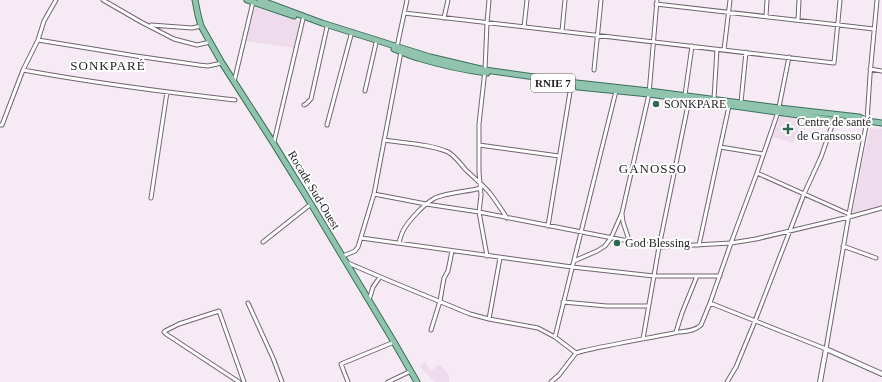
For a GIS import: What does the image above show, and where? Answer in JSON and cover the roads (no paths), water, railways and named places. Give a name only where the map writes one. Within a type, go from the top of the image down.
[{"type":"main road","name":"Rocade Sud-Ouest","points":[[195,0],[201,26],[222,63],[343,256],[417,382]]},
{"type":"main road","name":"Rocade Sud-Ouest","points":[[196,8],[198,0]]},
{"type":"main road","name":"RNIE 7","points":[[260,0],[418,58],[466,70],[687,98],[741,102],[834,120],[861,123],[867,121]]},
{"type":"main road","name":"RNIE 7","points":[[250,1],[303,20],[398,50]]},
{"type":"main road","name":"RNIE 7","points":[[485,72],[571,86],[649,93]]},
{"type":"main road","name":"RNIE 7","points":[[687,98],[729,106],[859,117],[867,121],[882,123]]},
{"type":"street","points":[[0,125],[2,126],[23,70],[38,40],[44,21],[56,0]]},
{"type":"street","points":[[103,0],[174,39],[197,45],[210,42]]},
{"type":"street","points":[[343,256],[355,250],[360,244],[374,194],[407,0]]},
{"type":"street","points":[[444,18],[448,0]]},
{"type":"street","points":[[487,256],[480,212],[479,124],[485,72],[489,0]]},
{"type":"street","points":[[524,27],[527,0]]},
{"type":"street","points":[[562,31],[565,0]]},
{"type":"street","points":[[594,70],[601,0]]},
{"type":"street","points":[[724,50],[730,0]]},
{"type":"street","points":[[766,16],[767,0]]},
{"type":"street","points":[[798,20],[799,0]]},
{"type":"street","points":[[404,13],[834,63],[840,0]]},
{"type":"street","points":[[820,382],[867,121],[870,69],[877,0]]},
{"type":"street","points":[[234,83],[250,1]]},
{"type":"street","points":[[574,261],[601,249],[611,238],[622,213],[649,93],[656,2],[729,12],[874,28]]},
{"type":"street","points":[[274,144],[303,20]]},
{"type":"street","points":[[149,25],[192,28],[201,26]]},
{"type":"street","points":[[304,105],[311,99],[327,27]]},
{"type":"street","points":[[327,125],[351,35]]},
{"type":"street","points":[[38,40],[199,65],[208,66],[222,63]]},
{"type":"street","points":[[365,91],[376,43]]},
{"type":"street","points":[[643,339],[687,98],[692,46]]},
{"type":"street","points":[[714,100],[718,49]]},
{"type":"street","points":[[741,102],[746,52]]},
{"type":"street","points":[[552,382],[576,354],[583,351],[676,332],[694,330],[703,322],[720,276],[730,243],[779,110],[789,57]]},
{"type":"street","points":[[870,69],[882,71]]},
{"type":"street","points":[[23,70],[166,92],[235,100]]},
{"type":"street","points":[[548,226],[571,86]]},
{"type":"street","points":[[555,337],[616,91]]},
{"type":"street","points":[[151,198],[166,92]]},
{"type":"street","points":[[699,245],[729,106]]},
{"type":"street","points":[[727,382],[736,367],[755,321],[804,194],[821,157],[834,120]]},
{"type":"street","points":[[384,140],[425,146],[442,150],[453,156],[489,192],[507,218]]},
{"type":"street","points":[[479,145],[559,156]]},
{"type":"street","points":[[720,147],[763,154]]},
{"type":"street","points":[[757,173],[849,216]]},
{"type":"street","points":[[400,243],[402,232],[426,204],[436,198],[449,194],[484,187]]},
{"type":"street","points":[[374,194],[480,212],[659,247],[730,243],[756,239],[882,208]]},
{"type":"street","points":[[263,242],[311,204]]},
{"type":"street","points":[[622,213],[623,222],[629,240]]},
{"type":"street","points":[[361,238],[500,258],[654,276],[720,276]]},
{"type":"street","points":[[844,246],[876,258]]},
{"type":"street","points":[[431,330],[440,301],[444,278],[448,270],[452,251]]},
{"type":"street","points":[[489,319],[500,258]]},
{"type":"street","points":[[346,262],[470,314],[541,329],[555,337],[576,354]]},
{"type":"street","points":[[676,332],[697,276]]},
{"type":"street","points":[[369,300],[373,287],[380,277]]},
{"type":"street","points":[[563,302],[607,306],[648,306]]},
{"type":"street","points":[[248,303],[273,358],[282,382]]},
{"type":"street","points":[[710,303],[826,349],[882,374]]},
{"type":"street","points":[[239,382],[164,332],[179,324],[219,311],[244,382]]},
{"type":"street","points":[[348,382],[341,364],[394,342]]},
{"type":"street","points":[[388,382],[411,371]]},
{"type":"place","name":"SONKPARE","points":[[656,104]]},
{"type":"place","name":"Centre de santé de Gransosso","points":[[788,129]]},
{"type":"place","name":"God Blessing","points":[[617,243]]},
{"type":"district","name":"SONKPARÉ","points":[[108,65]]},
{"type":"district","name":"GANOSSO","points":[[653,168]]}]
